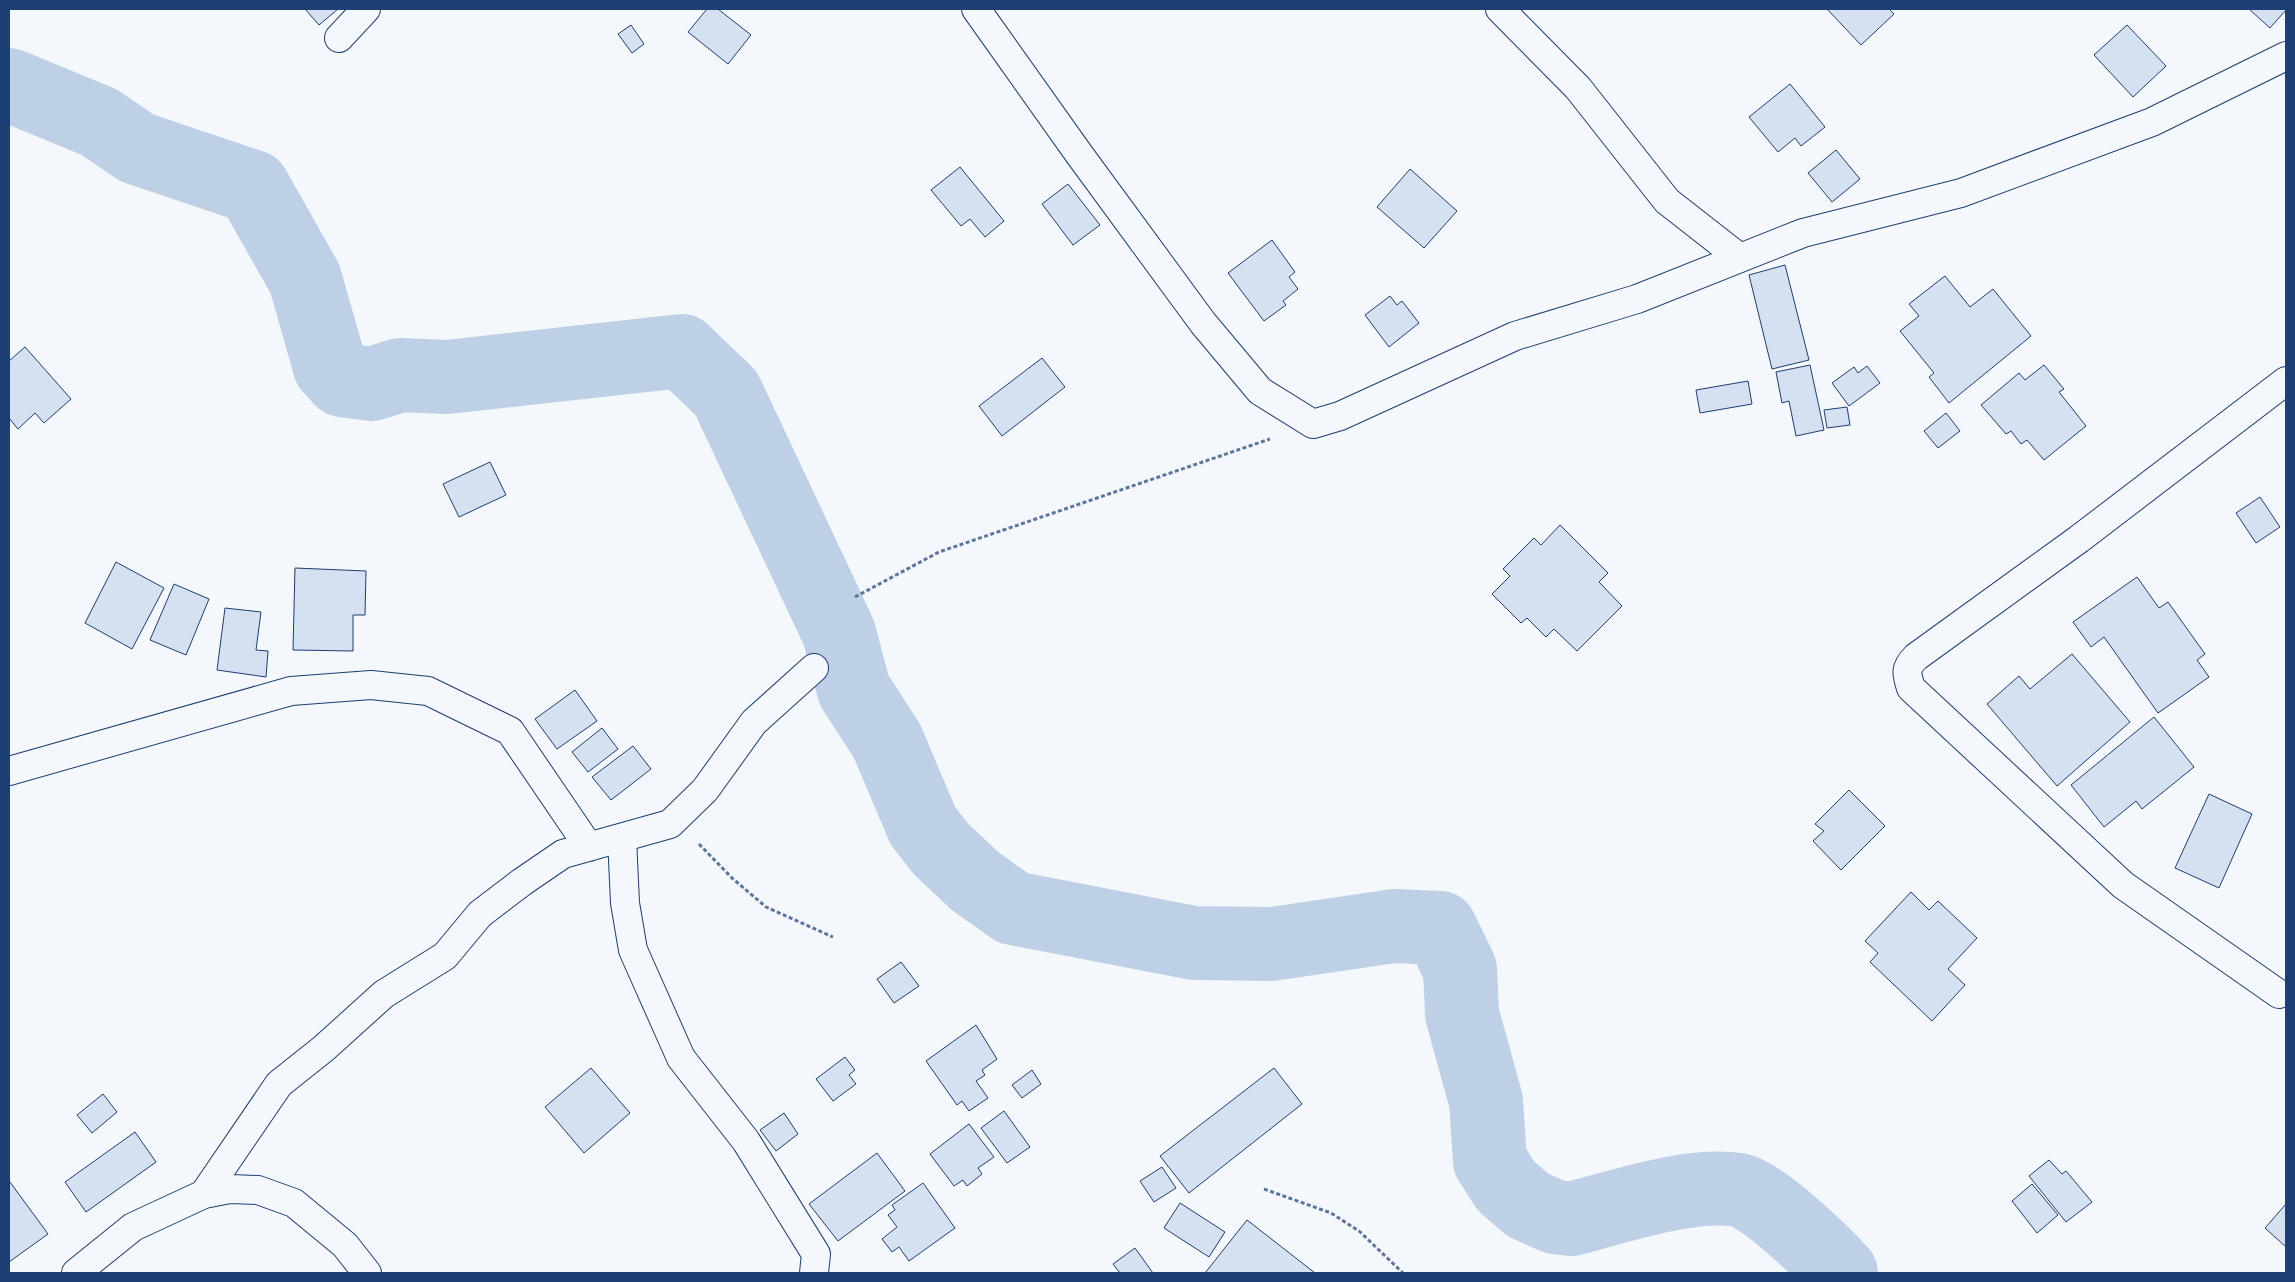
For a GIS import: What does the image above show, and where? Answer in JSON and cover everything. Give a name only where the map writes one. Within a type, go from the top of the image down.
[{"type":"street","points":[[339,38],[366,9]]},
{"type":"street","points":[[976,9],[1078,154],[1203,322],[1260,391],[1313,424],[1340,416],[1515,336],[1637,299],[1803,233],[1961,194],[2152,122],[2286,56]]},
{"type":"street","points":[[1500,9],[1578,88],[1668,201],[1740,258]]},
{"type":"street","points":[[2279,994],[2123,885],[1911,688],[1906,673],[1907,666],[1916,657],[2079,539],[2286,381]]},
{"type":"street","points":[[204,1194],[279,1084],[324,1049],[384,994],[446,956],[480,914],[563,854],[670,824],[705,790],[754,722],[814,668]]},
{"type":"street","points":[[9,772],[291,691],[371,684],[428,691],[510,730],[590,847]]},
{"type":"street","points":[[622,838],[624,903],[633,950],[681,1058],[746,1141],[816,1254],[814,1273]]},
{"type":"street","points":[[76,1273],[133,1227],[204,1194],[230,1189],[258,1190],[294,1203],[345,1245],[367,1273]]},
{"type":"path","points":[[855,597],[939,552],[1313,424]]},
{"type":"path","points":[[670,824],[696,841],[732,878],[766,907],[834,937]]},
{"type":"path","points":[[1264,1189],[1331,1213],[1359,1231],[1403,1273]]},
{"type":"building","points":[[305,9],[338,9],[319,25]]},
{"type":"building","points":[[707,9],[718,9],[751,35],[728,64],[688,32]]},
{"type":"building","points":[[1827,9],[1889,9],[1894,14],[1861,45]]},
{"type":"building","points":[[2249,9],[2286,9],[2286,10],[2270,28]]},
{"type":"building","points":[[631,25],[644,44],[632,53],[618,34]]},
{"type":"building","points":[[2127,25],[2166,66],[2133,97],[2094,55]]},
{"type":"building","points":[[1790,84],[1825,127],[1801,146],[1795,138],[1778,152],[1749,117]]},
{"type":"building","points":[[1836,150],[1860,179],[1832,202],[1808,173]]},
{"type":"building","points":[[960,167],[1004,221],[985,237],[970,219],[961,226],[931,190]]},
{"type":"building","points":[[1410,169],[1457,211],[1424,248],[1377,207]]},
{"type":"building","points":[[1068,184],[1100,225],[1073,245],[1042,204]]},
{"type":"building","points":[[1272,240],[1295,272],[1289,277],[1298,289],[1283,301],[1286,305],[1264,321],[1228,273]]},
{"type":"building","points":[[1785,265],[1809,360],[1772,369],[1749,275]]},
{"type":"building","points":[[1945,276],[1970,307],[1993,289],[2031,336],[1949,403],[1929,377],[1934,373],[1900,331],[1919,316],[1909,304]]},
{"type":"building","points":[[1390,296],[1397,305],[1402,301],[1419,323],[1389,347],[1365,315]]},
{"type":"building","points":[[25,347],[71,399],[44,423],[35,413],[18,429],[9,418],[9,361]]},
{"type":"building","points":[[1042,358],[1065,387],[1002,436],[979,406]]},
{"type":"building","points":[[1810,365],[1824,430],[1796,436],[1789,401],[1782,403],[1776,372]]},
{"type":"building","points":[[2044,365],[2064,389],[2059,392],[2086,426],[2044,460],[2027,440],[2021,444],[2011,431],[2006,434],[1981,405],[2019,373],[2025,380]]},
{"type":"building","points":[[1867,366],[1880,383],[1849,406],[1832,383],[1854,367],[1858,373]]},
{"type":"building","points":[[1748,381],[1752,404],[1700,413],[1696,390]]},
{"type":"building","points":[[1847,407],[1850,425],[1827,428],[1824,410]]},
{"type":"building","points":[[1946,413],[1960,431],[1938,448],[1924,431]]},
{"type":"building","points":[[490,462],[506,495],[459,517],[443,484]]},
{"type":"building","points":[[2260,497],[2280,527],[2256,543],[2236,513]]},
{"type":"building","points":[[1560,525],[1608,573],[1599,582],[1622,606],[1577,651],[1554,629],[1546,637],[1527,618],[1521,623],[1492,594],[1510,576],[1503,569],[1534,538],[1541,545]]},
{"type":"building","points":[[116,562],[164,588],[132,649],[85,623]]},
{"type":"building","points":[[295,568],[366,571],[365,615],[353,615],[353,651],[293,650]]},
{"type":"building","points":[[2137,577],[2159,608],[2168,602],[2205,654],[2197,660],[2209,677],[2158,713],[2104,637],[2091,647],[2073,622]]},
{"type":"building","points":[[174,584],[209,599],[186,655],[150,640]]},
{"type":"building","points":[[225,608],[261,612],[256,650],[268,651],[266,677],[217,670]]},
{"type":"building","points":[[2072,654],[2130,722],[2057,786],[1987,704],[2019,676],[2030,689]]},
{"type":"building","points":[[575,690],[597,721],[557,749],[535,719]]},
{"type":"building","points":[[2154,717],[2194,767],[2142,809],[2136,801],[2104,827],[2071,785]]},
{"type":"building","points":[[602,728],[618,749],[588,772],[572,752]]},
{"type":"building","points":[[633,746],[651,769],[611,800],[592,777]]},
{"type":"building","points":[[1849,790],[1885,826],[1841,870],[1813,841],[1824,831],[1815,824]]},
{"type":"building","points":[[2209,794],[2252,814],[2219,888],[2175,868]]},
{"type":"building","points":[[1911,892],[1929,910],[1938,901],[1977,938],[1948,969],[1965,985],[1932,1021],[1870,962],[1878,953],[1865,941]]},
{"type":"building","points":[[901,962],[919,986],[894,1003],[877,979]]},
{"type":"building","points":[[976,1025],[997,1059],[982,1070],[985,1075],[976,1081],[988,1098],[969,1111],[962,1101],[957,1105],[926,1061]]},
{"type":"building","points":[[845,1057],[855,1070],[849,1075],[856,1084],[833,1101],[816,1079]]},
{"type":"building","points":[[591,1068],[630,1113],[584,1153],[545,1107]]},
{"type":"building","points":[[1274,1068],[1302,1104],[1189,1193],[1160,1156]]},
{"type":"building","points":[[1032,1070],[1041,1084],[1022,1098],[1012,1085]]},
{"type":"building","points":[[103,1094],[117,1112],[92,1133],[77,1115]]},
{"type":"building","points":[[1004,1111],[1030,1147],[1007,1163],[981,1128]]},
{"type":"building","points":[[784,1113],[798,1134],[776,1151],[760,1130]]},
{"type":"building","points":[[969,1124],[994,1157],[978,1168],[982,1174],[967,1186],[963,1180],[954,1186],[930,1154]]},
{"type":"building","points":[[135,1132],[156,1162],[86,1212],[65,1182]]},
{"type":"building","points":[[877,1153],[905,1191],[838,1241],[809,1204]]},
{"type":"building","points":[[2049,1160],[2062,1174],[2066,1171],[2092,1202],[2066,1222],[2029,1176]]},
{"type":"building","points":[[1162,1167],[1176,1188],[1154,1202],[1140,1181]]},
{"type":"building","points":[[9,1183],[48,1234],[9,1262]]},
{"type":"building","points":[[923,1183],[955,1228],[909,1261],[899,1247],[892,1252],[882,1239],[897,1227],[888,1215],[895,1210],[892,1205]]},
{"type":"building","points":[[2032,1184],[2058,1215],[2037,1233],[2012,1201]]},
{"type":"building","points":[[1180,1203],[1225,1232],[1209,1257],[1164,1228]]},
{"type":"building","points":[[2286,1204],[2286,1247],[2265,1228]]},
{"type":"building","points":[[1247,1220],[1315,1273],[1205,1273]]},
{"type":"building","points":[[1135,1248],[1153,1273],[1120,1273],[1113,1264]]},
{"type":"waterway","points":[[9,85],[99,122],[137,148],[253,187],[305,279],[330,367],[342,380],[372,384],[400,375],[447,377],[682,351],[726,393],[839,633],[854,690],[887,741],[923,826],[941,849],[975,881],[1013,908],[1194,943],[1272,944],[1394,926],[1440,928],[1460,969],[1462,1014],[1486,1101],[1490,1161],[1506,1186],[1528,1205],[1555,1217],[1571,1219],[1677,1192],[1720,1188],[1739,1190],[1749,1194],[1777,1213],[1807,1239],[1841,1273]]}]
